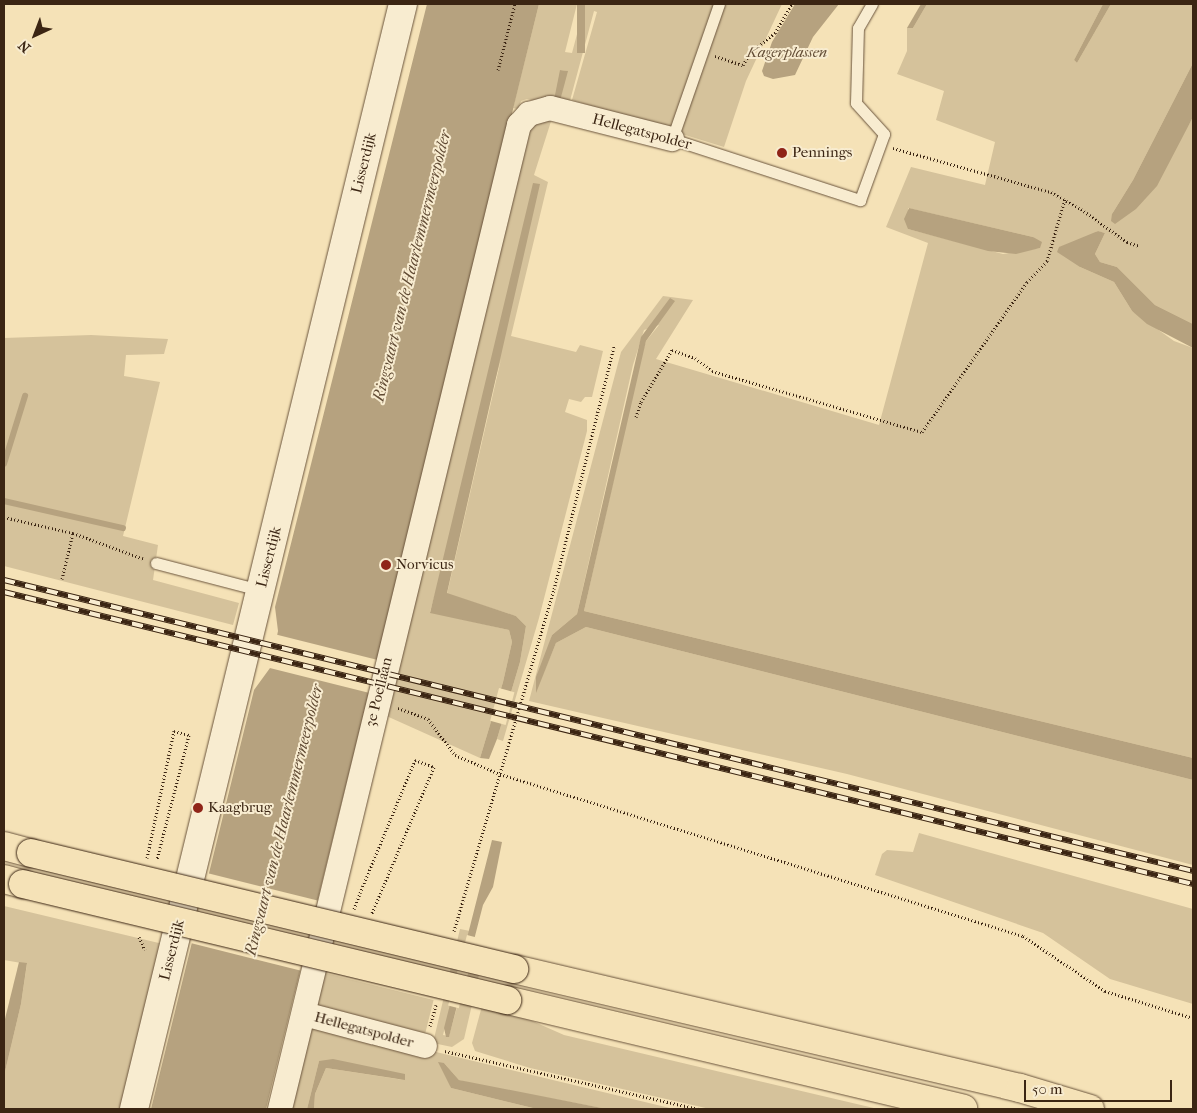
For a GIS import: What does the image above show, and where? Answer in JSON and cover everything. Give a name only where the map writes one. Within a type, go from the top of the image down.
[{"type":"highway","points":[[4,846],[1010,1086],[1090,1109]]},
{"type":"highway","points":[[14,881],[963,1109]]},
{"type":"street","name":"Lisserdijk","points":[[134,1109],[403,4]]},
{"type":"street","name":"Hellegatspolder","points":[[482,276],[518,125],[529,114],[550,108],[672,139]]},
{"type":"street","name":"3e Poellaan","points":[[280,1109],[377,700],[482,276]]},
{"type":"street","name":"Hellegatspolder","points":[[304,1014],[425,1046]]},
{"type":"lane","points":[[672,139],[701,51],[719,4]]},
{"type":"lane","points":[[872,4],[858,28],[856,104],[884,134],[881,145]]},
{"type":"lane","name":"Hellegatspolder","points":[[672,139],[860,200],[881,145]]},
{"type":"lane","points":[[156,563],[260,590]]},
{"type":"path","points":[[498,70],[515,4]]},
{"type":"path","points":[[701,51],[743,65],[750,52],[775,33],[792,4]]},
{"type":"path","points":[[881,145],[1023,183],[1065,199],[1127,242],[1139,246]]},
{"type":"path","points":[[636,417],[641,402],[672,350],[695,358],[712,371],[922,432],[1027,282],[1047,260],[1065,199]]},
{"type":"path","points":[[454,935],[472,860],[485,832],[554,589],[614,346]]},
{"type":"path","points":[[4,517],[73,533],[156,563]]},
{"type":"path","points":[[62,579],[73,533]]},
{"type":"path","points":[[377,700],[428,719],[455,755],[500,774],[1023,936],[1105,991],[1193,1018]]},
{"type":"path","points":[[146,863],[174,731],[189,735],[155,868]]},
{"type":"path","points":[[360,893],[415,760],[434,767],[371,916]]},
{"type":"path","points":[[352,912],[361,914]]},
{"type":"path","points":[[138,934],[145,950]]},
{"type":"path","points":[[437,1000],[425,1046],[697,1109]]},
{"type":"shaded area","points":[[539,4],[577,4],[565,52],[572,53],[585,4],[782,4],[746,81],[724,147],[572,100],[597,12],[594,11],[568,108],[527,99],[521,101],[518,109],[513,108]],"holes":[[[560,70],[567,71],[560,100]]]},
{"type":"shaded area","points":[[927,4],[1103,4],[1074,60],[1077,63],[1111,4],[1193,4],[1193,63],[1133,180],[1112,214],[1174,150],[1193,117],[1193,324],[1155,305],[1117,267],[1100,262],[1095,254],[1105,233],[1097,231],[1080,267],[1114,282],[1132,311],[1174,341],[1193,348],[1193,758],[584,611],[642,354],[646,341],[659,325],[644,330],[633,365],[577,614],[552,635],[536,691],[556,643],[586,627],[1193,780],[1193,865],[847,774],[529,701],[621,352],[663,296],[693,300],[656,359],[879,425],[928,243],[886,227],[911,167],[985,185],[995,142],[936,120],[944,91],[897,74],[907,51],[907,28],[913,28]],"holes":[[[908,208],[1033,237],[1040,248],[1003,254],[908,229]]]},
{"type":"shaded area","points":[[553,115],[534,175],[548,182],[511,336],[576,352],[580,345],[603,351],[592,397],[585,397],[581,402],[569,399],[565,412],[587,420],[587,431],[539,618],[503,741],[497,739],[520,662],[526,626],[516,616],[447,594],[501,359],[430,612],[509,630],[512,642],[503,682],[480,758],[382,714],[526,128]]},
{"type":"shaded area","points":[[91,335],[168,339],[164,354],[126,355],[124,376],[160,382],[123,536],[158,545],[153,580],[239,603],[233,625],[4,566],[4,338]]},
{"type":"shaded area","points":[[919,833],[1193,909],[1193,1004],[1110,979],[1043,933],[875,875],[882,854],[887,850],[913,852]]},
{"type":"shaded area","points":[[4,906],[163,944],[123,1109],[4,1109],[4,1076],[21,1004],[27,964],[4,960]]},
{"type":"shaded area","points":[[460,929],[470,931],[443,1035],[449,1036],[474,946],[485,949],[464,1039],[452,1047],[433,1043]]},
{"type":"shaded area","points":[[321,972],[434,1000],[425,1033],[313,1005]]},
{"type":"shaded area","points":[[482,1006],[512,1012],[564,1035],[878,1109],[710,1109],[530,1068],[475,1051],[472,1043]]},
{"type":"shaded area","points":[[320,1027],[340,1029],[674,1109],[607,1109],[473,1084],[459,1080],[444,1063],[451,1088],[537,1109],[314,1109],[315,1094],[326,1068],[404,1080],[319,1061],[307,1109],[285,1109],[310,1030]]},
{"type":"water","name":"Ringvaart van de Haarlemmermeerpolder","points":[[427,4],[539,4],[266,1109],[151,1109],[254,690],[270,668],[278,631],[275,607]]},
{"type":"water","points":[[577,4],[585,4],[585,53],[577,53]]},
{"type":"water","name":"Kagerplassen","points":[[795,4],[839,4],[813,37],[795,75],[773,79],[764,76],[762,71],[772,42]]},
{"type":"water","points":[[921,4],[927,4],[913,28],[907,28]]},
{"type":"water","points":[[1103,4],[1111,4],[1077,63],[1074,60]]},
{"type":"water","points":[[1193,63],[1193,117],[1157,186],[1136,209],[1115,224],[1111,221],[1112,214],[1133,180]]},
{"type":"water","points":[[560,70],[568,71],[560,101],[554,100]]},
{"type":"water","points":[[533,183],[540,184],[447,593],[516,616],[526,626],[520,662],[497,739],[489,759],[480,758],[503,682],[512,642],[509,630],[430,613]]},
{"type":"water","points":[[909,208],[1033,237],[1042,242],[1040,248],[1016,254],[988,251],[908,229],[904,219]]},
{"type":"water","points":[[1098,231],[1105,233],[1095,254],[1100,262],[1117,267],[1155,305],[1193,324],[1193,348],[1147,324],[1132,311],[1114,282],[1080,267],[1057,252],[1059,247]]},
{"type":"water","points":[[670,298],[675,301],[646,341],[584,611],[1193,758],[1193,780],[586,627],[556,643],[536,693],[536,677],[552,635],[577,614],[641,337]]},
{"type":"water","points":[[492,840],[502,842],[493,887],[483,905],[449,1037],[446,1037],[444,1028]]},
{"type":"water","points":[[19,962],[27,963],[21,1004],[4,1076],[4,1023]]},
{"type":"water","points":[[333,1059],[405,1074],[405,1080],[326,1068],[315,1094],[314,1109],[307,1109],[319,1061]]},
{"type":"water","points":[[438,1062],[444,1063],[459,1080],[607,1109],[537,1109],[451,1088]]},
{"type":"pier","points":[[274,634],[378,660],[370,693],[266,667]]},
{"type":"pier","points":[[499,688],[514,692],[506,725],[490,721]]},
{"type":"pier","points":[[207,873],[318,901],[300,970],[190,943]]},
{"type":"pier","points":[[467,935],[478,938],[459,1008],[448,1006]]},
{"type":"waterway","points":[[4,464],[25,396]]},
{"type":"waterway","points":[[4,501],[123,528]]},
{"type":"railway","points":[[4,580],[1193,871]]},
{"type":"railway","points":[[4,592],[1193,884]]},
{"type":"place","name":"Pennings","points":[[782,153]]},
{"type":"place","name":"Norvicus","points":[[386,565]]},
{"type":"place","name":"Kaagbrug","points":[[198,808]]}]
